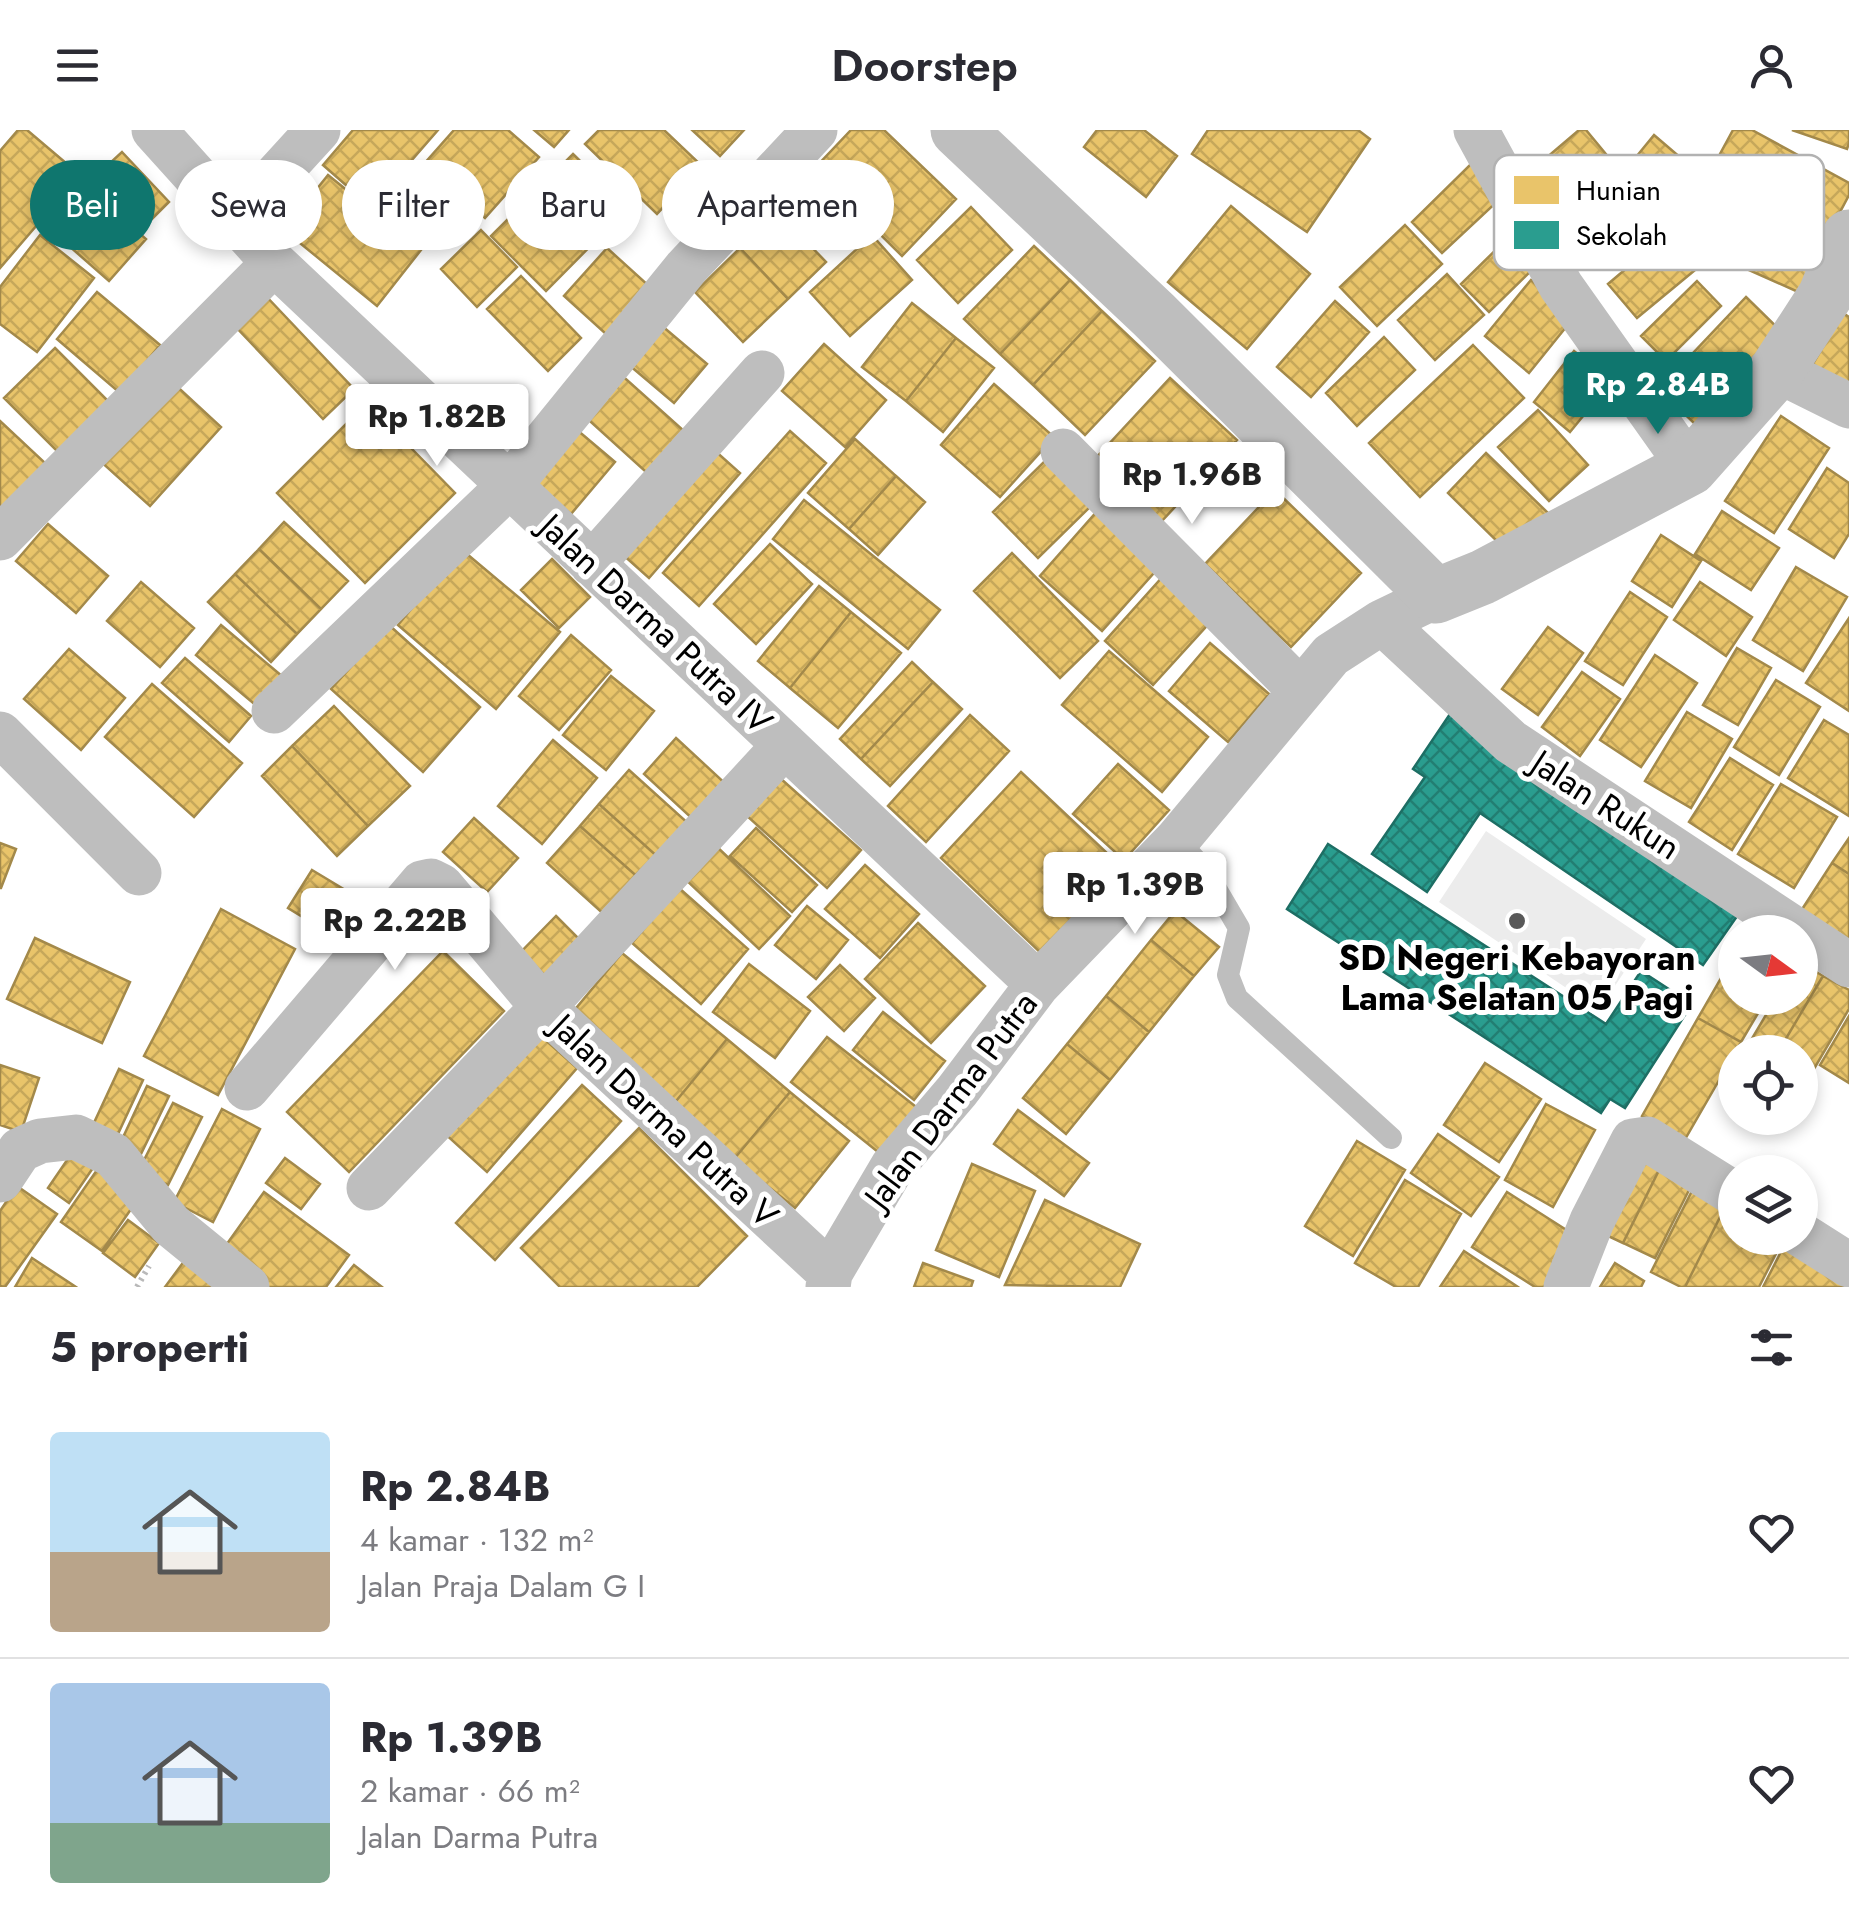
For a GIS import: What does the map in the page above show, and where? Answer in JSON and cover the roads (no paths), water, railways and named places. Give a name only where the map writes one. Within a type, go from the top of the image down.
[{"type":"street","name":"Jalan Darma Putra IV","points":[[154,130],[181,160]]},
{"type":"street","points":[[291,160],[318,130]]},
{"type":"street","points":[[274,711],[509,486],[686,268],[815,130]]},
{"type":"street","points":[[958,130],[1154,315],[1436,596],[1484,577],[1690,468],[1837,302],[1849,237]]},
{"type":"street","points":[[1476,130],[1494,163]]},
{"type":"street","name":"Jalan Darma Putra IV","points":[[262,250],[1038,984]]},
{"type":"street","points":[[0,538],[274,263]]},
{"type":"street","points":[[1552,270],[1690,468]]},
{"type":"street","points":[[1778,370],[1849,406]]},
{"type":"street","points":[[592,564],[762,373]]},
{"type":"street","points":[[1063,452],[1300,691]]},
{"type":"street","name":"Jalan Darma Putra","points":[[829,1280],[893,1166],[957,1091],[1038,984],[1177,840],[1331,656],[1382,622],[1436,596]]},
{"type":"street","name":"Jalan Rukun","points":[[1382,622],[1510,742],[1849,964]]},
{"type":"street","points":[[0,734],[139,873]]},
{"type":"street","name":"Jalan Darma Putra V","points":[[785,745],[543,1007],[829,1280]]},
{"type":"street","points":[[247,1088],[422,884],[431,881],[441,886],[543,1007],[370,1188]]},
{"type":"street","points":[[0,1180],[20,1150],[40,1141],[76,1137],[112,1155],[171,1224],[247,1287]]},
{"type":"street","points":[[1566,1287],[1592,1221],[1633,1140],[1647,1139],[1718,1183]]},
{"type":"street","points":[[1818,1245],[1849,1265]]},
{"type":"lane","points":[[1177,840],[1205,870],[1239,928],[1228,975],[1237,998],[1391,1138]]},
{"type":"place","name":"SD Negeri Kebayoran Lama Selatan 05 Pagi","points":[[1517,921]]}]
